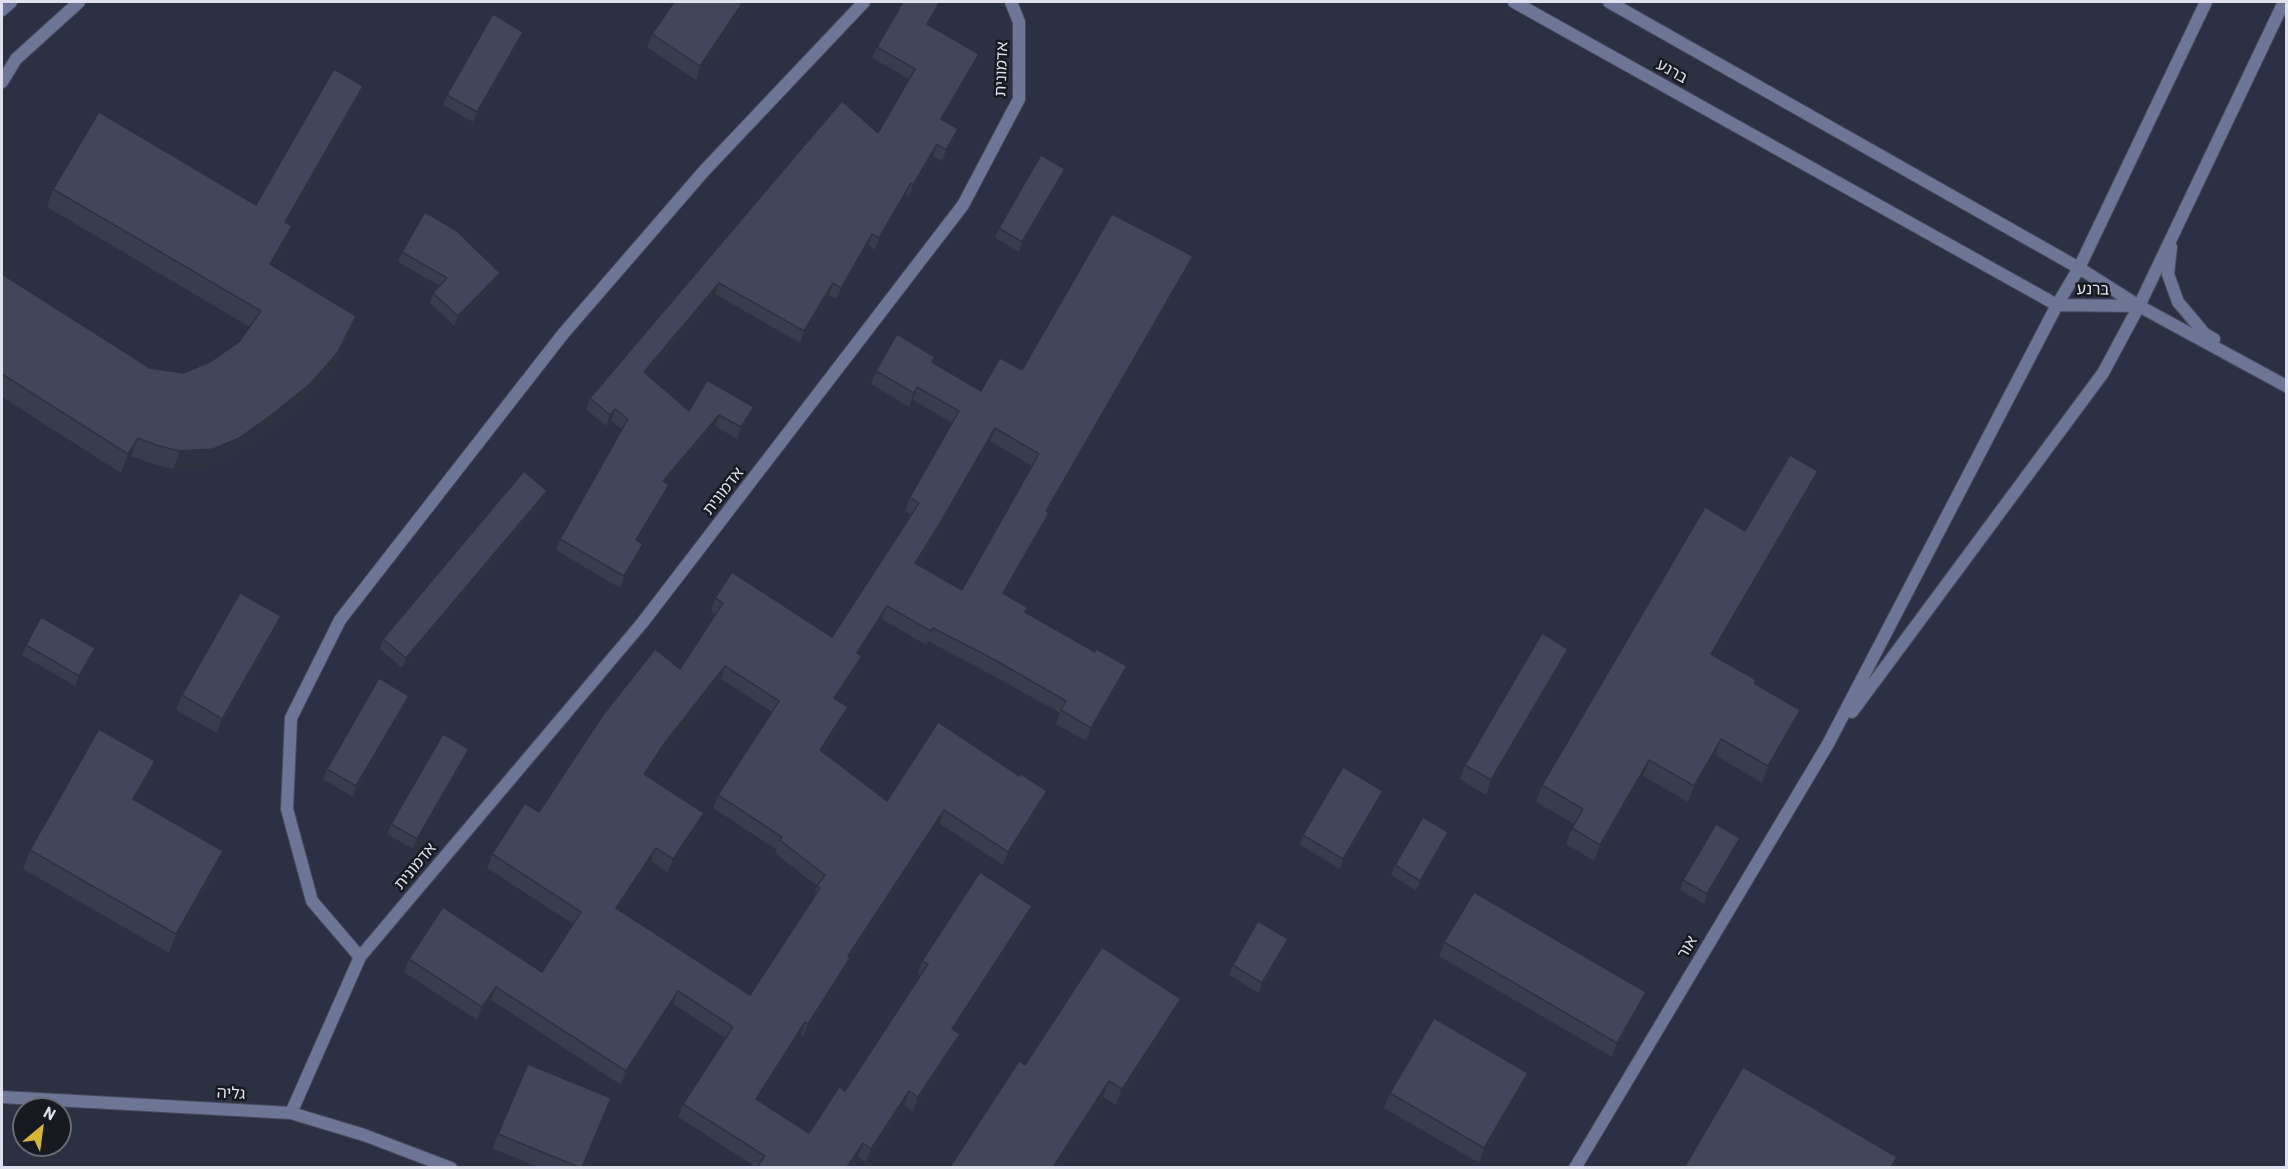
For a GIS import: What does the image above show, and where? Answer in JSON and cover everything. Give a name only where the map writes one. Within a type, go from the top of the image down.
[{"type":"street","points":[[2,10],[11,2]]},
{"type":"street","points":[[2,82],[16,59],[79,2]]},
{"type":"street","points":[[360,957],[312,902],[287,809],[291,718],[340,620],[563,334],[704,171],[864,2]]},
{"type":"street","name":"אדמונית","points":[[291,1113],[360,957],[644,622],[963,205],[1018,99],[1018,22],[1011,2]]},
{"type":"street","name":"ברנע","points":[[1514,2],[2057,305],[2139,306]]},
{"type":"street","name":"ברנע","points":[[1609,2],[2079,268],[2139,306]]},
{"type":"street","points":[[1828,744],[2057,305],[2079,268],[2206,2]]},
{"type":"street","points":[[1828,744],[2103,373],[2139,306],[2284,2]]},
{"type":"street","points":[[2172,237],[2168,274],[2178,302],[2205,334],[2284,383]]},
{"type":"street","points":[[2139,306],[2284,383]]},
{"type":"street","name":"אור","points":[[1575,1167],[1828,744]]},
{"type":"street","name":"גליה","points":[[2,1097],[291,1113],[364,1135],[451,1167]]},
{"type":"building","points":[[674,2],[743,2],[700,66],[652,34]]},
{"type":"building","points":[[903,2],[940,2],[927,24],[979,54],[941,119],[958,129],[946,150],[937,144],[879,238],[872,234],[841,288],[833,283],[804,331],[719,283],[644,372],[689,411],[707,380],[754,407],[741,427],[719,415],[663,481],[669,485],[636,540],[643,544],[624,576],[560,539],[628,419],[615,409],[610,415],[590,398],[842,101],[878,133],[915,69],[877,47]]},
{"type":"building","points":[[493,14],[523,32],[477,112],[447,95]]},
{"type":"building","points":[[334,69],[363,86],[285,222],[292,226],[270,264],[356,316],[338,352],[310,384],[239,438],[213,449],[180,451],[138,438],[128,454],[2,374],[2,274],[150,368],[183,373],[210,362],[239,342],[261,311],[53,189],[99,112],[256,205]]},
{"type":"building","points":[[1041,155],[1065,169],[1022,242],[999,228]]},
{"type":"building","points":[[425,212],[457,231],[500,273],[458,316],[433,293],[447,278],[402,252]]},
{"type":"building","points":[[1112,214],[1193,256],[1046,511],[1049,513],[1003,593],[1028,608],[1025,612],[1095,652],[1096,649],[1127,666],[1091,728],[1061,710],[1066,701],[997,661],[933,628],[931,631],[887,606],[857,653],[862,656],[834,698],[848,707],[820,750],[887,801],[938,722],[1019,776],[1021,774],[1047,791],[1008,852],[944,810],[848,956],[850,958],[808,1024],[805,1022],[756,1099],[809,1133],[839,1087],[845,1091],[928,964],[922,961],[980,872],[1032,906],[952,1029],[960,1034],[918,1097],[909,1091],[871,1149],[863,1143],[847,1167],[757,1167],[765,1156],[683,1104],[733,1027],[678,991],[626,1071],[496,987],[482,1007],[409,959],[443,907],[542,972],[581,912],[492,854],[525,803],[539,812],[603,715],[655,649],[680,669],[723,603],[715,598],[732,572],[832,637],[919,503],[910,497],[959,411],[917,387],[914,393],[876,371],[897,334],[935,357],[932,362],[981,391],[1000,358],[1022,370]],"holes":[[[995,428],[1039,454],[962,590],[915,563]],[[725,666],[779,701],[718,795],[782,837],[780,840],[825,875],[817,886],[820,888],[750,995],[616,908],[656,848],[673,859],[704,813],[644,774],[664,744]]]},
{"type":"building","points":[[1790,455],[1818,471],[1711,654],[1756,680],[1754,683],[1800,710],[1768,766],[1721,739],[1694,786],[1649,760],[1600,845],[1572,828],[1583,809],[1542,785],[1705,507],[1745,531]]},
{"type":"building","points":[[524,471],[547,491],[406,658],[383,639]]},
{"type":"building","points":[[240,593],[281,616],[222,719],[182,695]]},
{"type":"building","points":[[41,617],[95,648],[79,676],[26,645]]},
{"type":"building","points":[[1542,633],[1568,649],[1491,780],[1465,765]]},
{"type":"building","points":[[379,678],[409,696],[356,786],[327,769]]},
{"type":"building","points":[[99,729],[155,761],[133,799],[223,851],[176,934],[30,850]]},
{"type":"building","points":[[443,734],[469,749],[417,839],[391,824]]},
{"type":"building","points":[[1343,767],[1383,791],[1343,859],[1303,835]]},
{"type":"building","points":[[1423,817],[1448,832],[1420,881],[1395,865]]},
{"type":"building","points":[[1716,824],[1740,838],[1707,894],[1683,880]]},
{"type":"building","points":[[1474,892],[1646,992],[1617,1043],[1444,942]]},
{"type":"building","points":[[1258,921],[1288,939],[1262,983],[1233,965]]},
{"type":"building","points":[[1102,947],[1181,999],[1122,1089],[1109,1081],[1053,1167],[950,1167],[1019,1061],[1025,1065]]},
{"type":"building","points":[[1434,1018],[1528,1073],[1484,1148],[1390,1093]]},
{"type":"building","points":[[528,1064],[611,1098],[582,1167],[498,1134]]},
{"type":"building","points":[[1743,1067],[1897,1157],[1891,1167],[1685,1166]]}]
